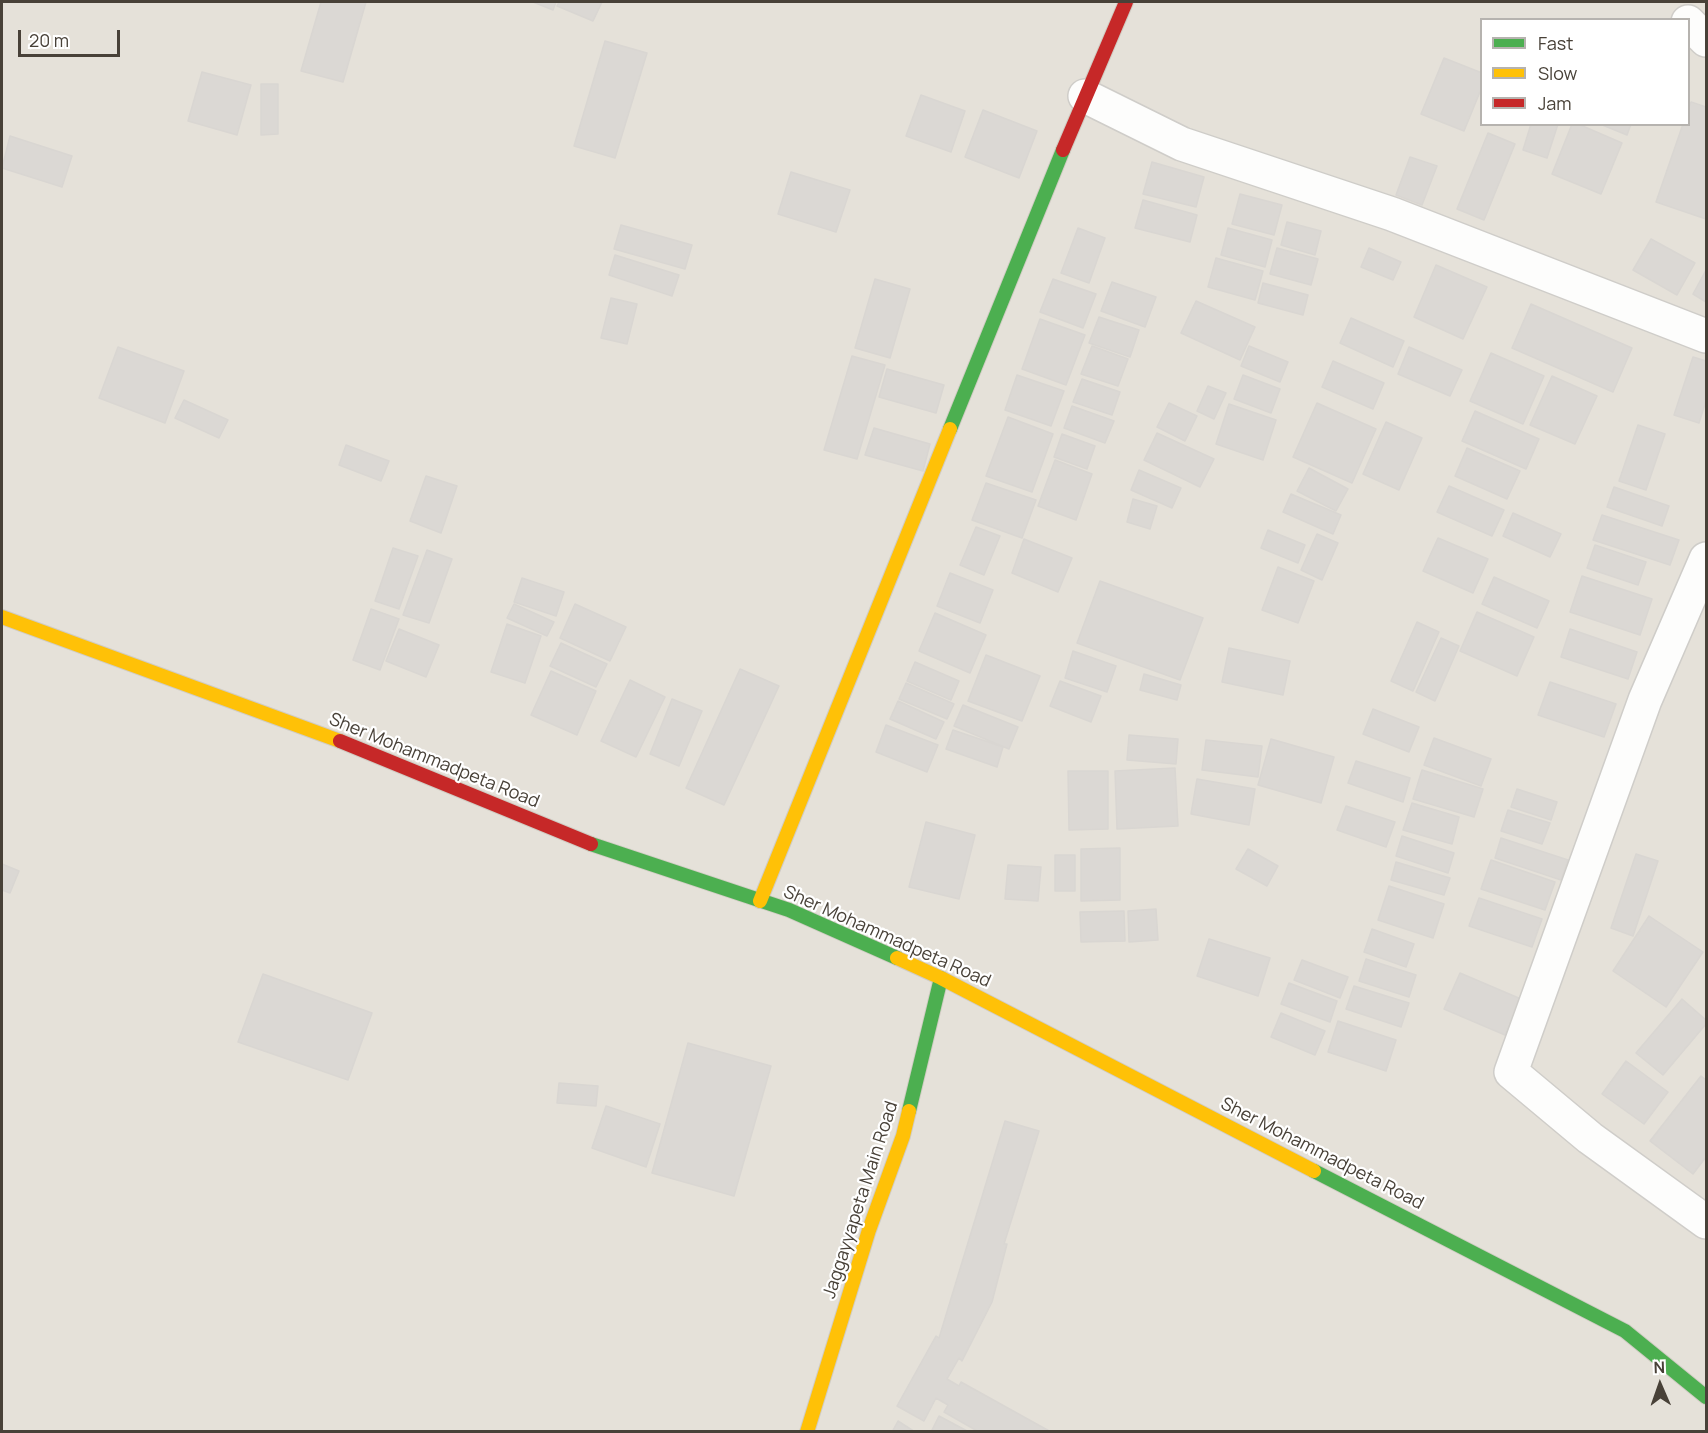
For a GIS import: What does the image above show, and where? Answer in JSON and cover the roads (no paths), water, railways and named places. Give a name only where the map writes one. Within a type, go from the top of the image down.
[{"type":"main road","points":[[760,901],[1084,96],[1126,2]]},
{"type":"main road","name":"Sher Mohammadpeta Road","points":[[2,617],[342,741],[587,843],[789,910],[941,978],[1625,1331],[1707,1397]]},
{"type":"main road","name":"Jaggayyapeta Main Road","points":[[807,1431],[869,1230],[903,1136],[941,978]]},
{"type":"street","points":[[1670,2],[1684,18]]},
{"type":"street","points":[[1690,24],[1707,40]]},
{"type":"street","points":[[1084,96],[1182,144],[1392,214],[1707,336]]},
{"type":"street","points":[[1707,559],[1645,700],[1511,1072],[1590,1138],[1707,1222]]}]
